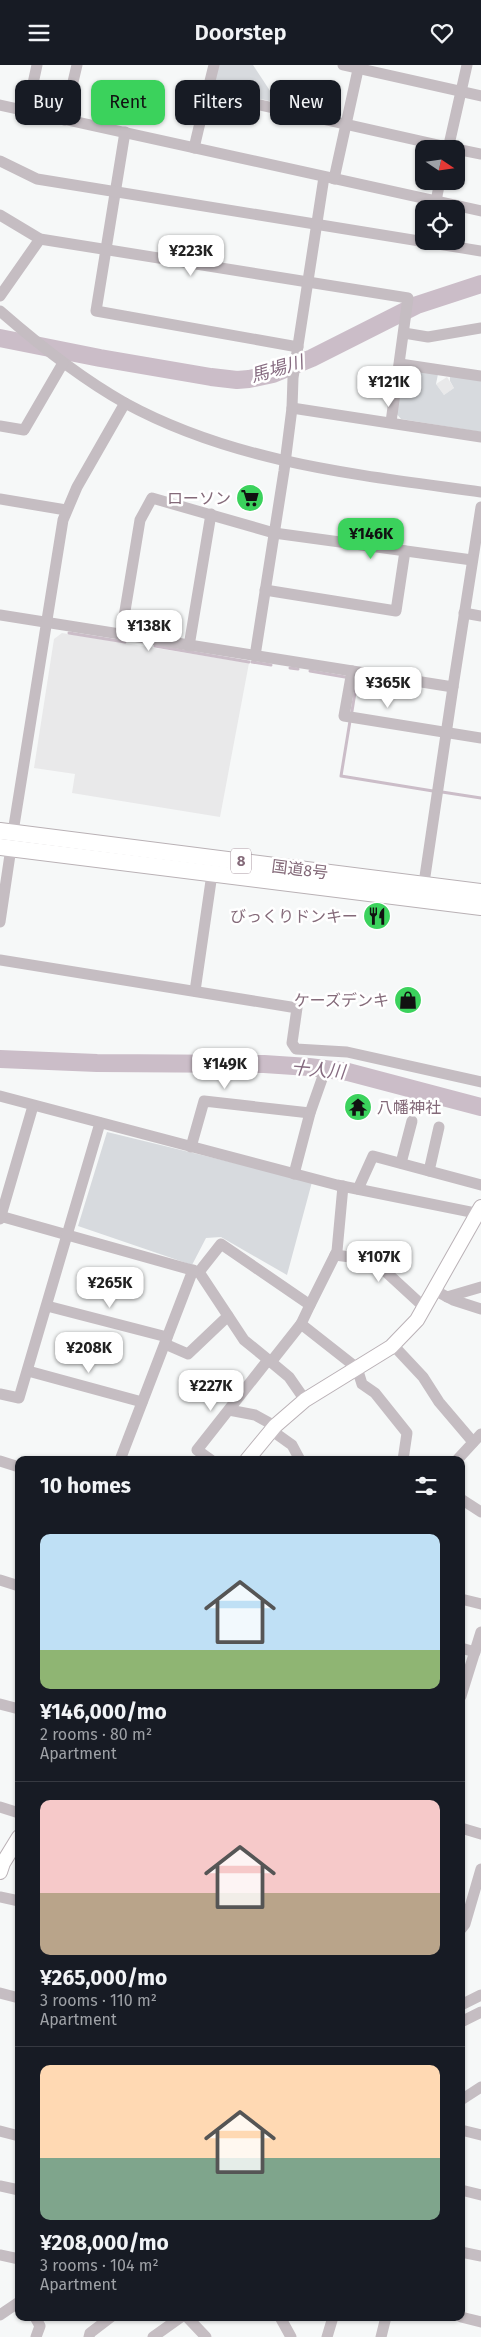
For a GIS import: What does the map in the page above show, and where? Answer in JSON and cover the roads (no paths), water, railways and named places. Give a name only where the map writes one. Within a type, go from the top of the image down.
[{"type":"highway","name":"国道8号","points":[[6,839],[212,874],[481,907]]},
{"type":"highway","name":"国道8号","points":[[6,839],[424,883],[481,892]]},
{"type":"main road","points":[[249,1456],[273,1428],[305,1400],[393,1345],[416,1320],[424,1307],[441,1293],[480,1211]]},
{"type":"main road","points":[[0,1872],[3,1863],[15,1844]]},
{"type":"street","points":[[34,80],[37,65]]},
{"type":"street","points":[[73,80],[77,65]]},
{"type":"street","points":[[210,80],[214,65]]},
{"type":"street","points":[[343,65],[359,67],[481,96]]},
{"type":"street","points":[[453,140],[467,65]]},
{"type":"street","points":[[255,656],[285,462],[292,408],[294,372],[318,223],[329,178],[346,124],[359,67]]},
{"type":"street","points":[[0,105],[15,108]]},
{"type":"street","points":[[260,105],[417,140]]},
{"type":"street","points":[[81,123],[125,131],[431,200]]},
{"type":"street","points":[[194,148],[199,125]]},
{"type":"street","points":[[125,131],[96,311],[297,352]]},
{"type":"street","points":[[465,151],[481,155]]},
{"type":"street","points":[[0,161],[37,179],[318,223],[481,251]]},
{"type":"street","points":[[465,207],[481,211]]},
{"type":"street","points":[[0,215],[40,239],[408,298],[391,422]]},
{"type":"street","points":[[0,296],[40,239]]},
{"type":"street","points":[[0,311],[59,360],[125,403],[204,438],[241,451],[285,462],[481,491]]},
{"type":"street","points":[[404,333],[428,337],[481,328]]},
{"type":"street","points":[[0,426],[24,430],[59,360]]},
{"type":"street","points":[[400,364],[481,377]]},
{"type":"street","points":[[0,922],[6,839],[66,510],[125,403]]},
{"type":"street","points":[[292,408],[481,437]]},
{"type":"street","points":[[121,635],[140,520],[152,498],[274,533],[472,561]]},
{"type":"street","points":[[0,499],[66,510]]},
{"type":"street","points":[[424,883],[481,507]]},
{"type":"street","points":[[189,645],[211,514]]},
{"type":"street","points":[[266,590],[396,611],[405,551]]},
{"type":"street","points":[[464,613],[481,616]]},
{"type":"street","points":[[0,615],[453,687]]},
{"type":"street","points":[[352,671],[344,715],[481,737]]},
{"type":"street","points":[[195,991],[212,874]]},
{"type":"street","points":[[0,960],[297,1008],[292,1043],[296,1049],[347,1052],[481,1082]]},
{"type":"street","points":[[294,1174],[310,1113],[322,1079]]},
{"type":"street","points":[[0,1096],[343,1186],[480,1211]]},
{"type":"street","points":[[192,1147],[204,1101],[310,1113]]},
{"type":"street","points":[[33,1106],[0,1217],[67,1233],[196,1271],[244,1340],[289,1377],[305,1400]]},
{"type":"street","points":[[401,1163],[412,1121]]},
{"type":"street","points":[[0,1394],[19,1398],[100,1123]]},
{"type":"street","points":[[428,1171],[439,1127]]},
{"type":"street","points":[[358,1189],[373,1156],[481,1185]]},
{"type":"street","points":[[205,1456],[197,1450],[301,1324],[335,1255],[343,1186]]},
{"type":"street","points":[[122,1456],[166,1341],[196,1271],[220,1244],[310,1305]]},
{"type":"street","points":[[335,1255],[373,1260],[424,1307]]},
{"type":"street","points":[[441,1293],[481,1287]]},
{"type":"street","points":[[441,1293],[481,1309]]},
{"type":"street","points":[[47,1306],[166,1341],[188,1354],[228,1316]]},
{"type":"street","points":[[301,1324],[357,1368],[362,1384],[376,1393],[407,1433],[404,1456]]},
{"type":"street","points":[[393,1345],[423,1377],[439,1403],[477,1438],[461,1456]]},
{"type":"street","points":[[28,1371],[142,1402]]},
{"type":"street","points":[[229,1410],[255,1415],[292,1445],[298,1456]]},
{"type":"street","points":[[0,1461],[15,1466]]},
{"type":"street","points":[[465,1502],[481,1512]]},
{"type":"street","points":[[0,1581],[15,1585]]},
{"type":"street","points":[[465,1600],[481,1604]]},
{"type":"street","points":[[465,1683],[481,1632]]},
{"type":"street","points":[[465,1650],[475,1652]]},
{"type":"street","points":[[0,1704],[15,1708]]},
{"type":"street","points":[[0,1807],[15,1812]]},
{"type":"street","points":[[465,1829],[481,1834]]},
{"type":"street","points":[[465,1924],[481,1869]]},
{"type":"street","points":[[0,1897],[15,1900]]},
{"type":"street","points":[[0,1993],[15,1997]]},
{"type":"street","points":[[465,2003],[481,1995]]},
{"type":"street","points":[[465,2020],[481,2012]]},
{"type":"street","points":[[465,2097],[481,2087]]},
{"type":"street","points":[[0,2131],[15,2135]]},
{"type":"street","points":[[465,2131],[481,2135]]},
{"type":"street","points":[[0,2186],[15,2189]]},
{"type":"street","points":[[465,2191],[481,2195]]},
{"type":"street","points":[[465,2252],[480,2253]]},
{"type":"street","points":[[0,2255],[15,2258]]},
{"type":"street","points":[[0,2315],[15,2305]]},
{"type":"street","points":[[465,2318],[481,2322]]},
{"type":"street","points":[[36,2337],[40,2326],[37,2321]]},
{"type":"street","points":[[89,2337],[90,2333],[106,2321]]},
{"type":"street","points":[[153,2337],[175,2321]]},
{"type":"street","points":[[191,2321],[206,2337]]},
{"type":"street","points":[[282,2321],[291,2337]]},
{"type":"street","points":[[327,2337],[331,2321]]},
{"type":"street","points":[[381,2337],[385,2321]]},
{"type":"waterway","name":"馬場川","points":[[0,338],[211,377],[237,380],[249,379],[273,374],[312,358],[417,305],[481,284]]},
{"type":"waterway","points":[[69,633],[125,642]]},
{"type":"waterway","points":[[155,646],[249,662]]},
{"type":"waterway","points":[[252,662],[271,665]]},
{"type":"waterway","points":[[290,668],[298,669]]},
{"type":"waterway","points":[[310,671],[345,677]]},
{"type":"waterway","points":[[352,711],[357,680]]},
{"type":"waterway","points":[[350,721],[341,776],[433,791]]},
{"type":"waterway","points":[[442,792],[481,798]]},
{"type":"waterway","name":"十人川","points":[[0,1059],[97,1063],[264,1064],[309,1067],[348,1072],[481,1107]]},
{"type":"place","name":"ローソン","points":[[250,498]]},
{"type":"place","name":"びっくりドンキー","points":[[377,916]]},
{"type":"place","name":"ケーズデンキ","points":[[408,1000]]},
{"type":"place","name":"八幡神社","points":[[358,1107]]}]
